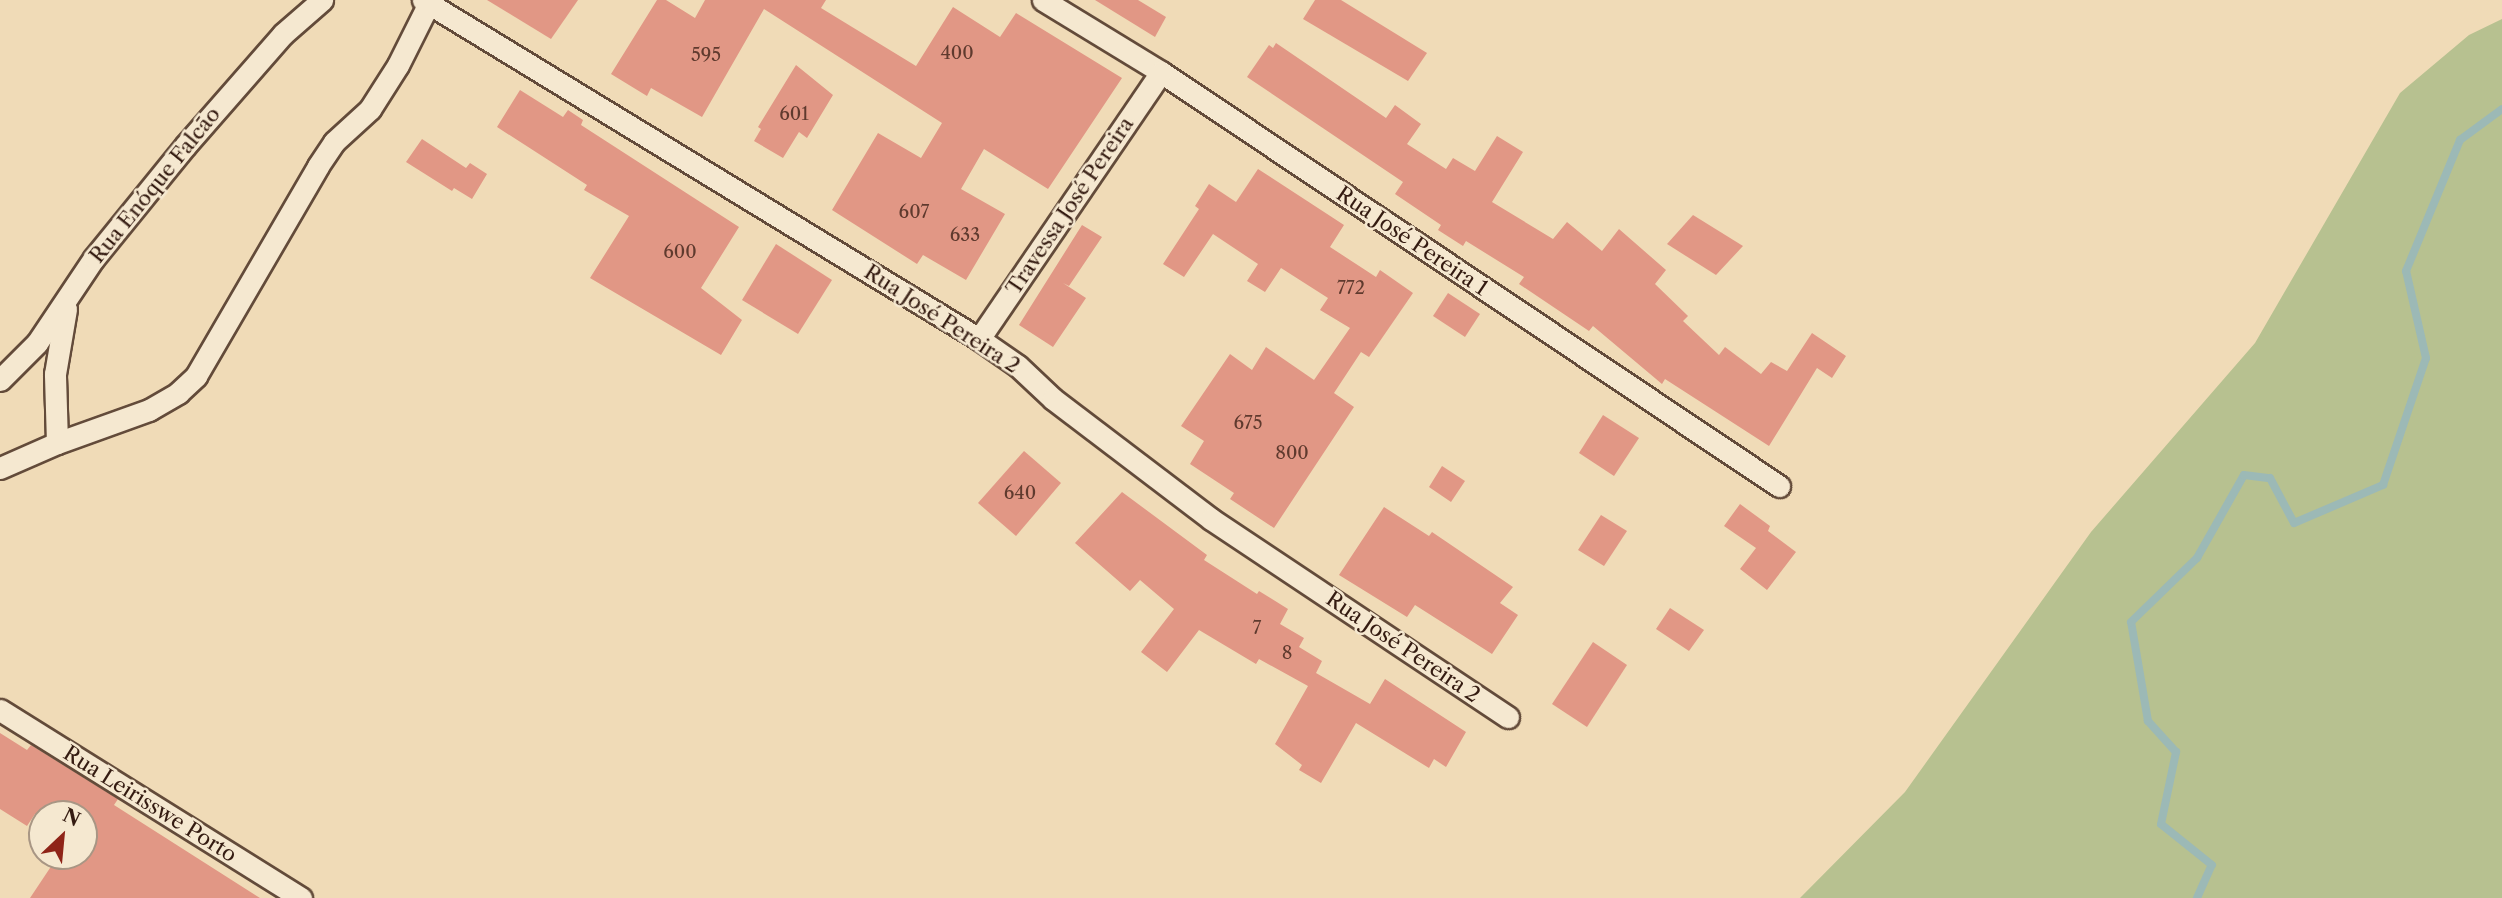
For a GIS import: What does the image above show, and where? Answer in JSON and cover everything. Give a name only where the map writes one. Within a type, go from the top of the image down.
[{"type":"street","name":"Rua Enóque Falcão","points":[[0,380],[37,343],[94,258],[185,145],[283,34],[322,0]]},
{"type":"street","name":"Rua José Pereira 1","points":[[1043,0],[1161,72],[1779,486]]},
{"type":"street","points":[[0,468],[57,443],[149,410],[178,393],[197,376],[318,166],[334,142],[370,109],[398,65],[426,2]]},
{"type":"street","name":"Rua José Pereira 2","points":[[426,2],[979,339],[1018,366],[1053,400],[1211,519],[1508,717]]},
{"type":"street","name":"Travessa José Pereira","points":[[979,339],[1161,72]]},
{"type":"street","points":[[57,443],[55,374],[69,297]]},
{"type":"street","name":"Rua Leirisswe Porto","points":[[0,710],[301,898]]},
{"type":"green space","points":[[2502,19],[2502,898],[1800,898],[1905,792],[2091,532],[2255,343],[2400,93],[2469,35]]},
{"type":"building","points":[[487,0],[578,0],[551,39]]},
{"type":"building","points":[[657,0],[666,0],[695,18],[705,0],[826,0],[821,8],[916,66],[953,7],[1000,37],[1016,13],[1122,78],[1048,189],[984,149],[961,189],[1005,214],[966,280],[923,255],[917,264],[832,210],[878,133],[921,158],[942,123],[764,9],[702,117],[651,88],[647,96],[611,74]]},
{"type":"building","points":[[1095,0],[1138,0],[1166,17],[1155,37]]},
{"type":"building","points":[[1315,0],[1341,0],[1427,53],[1408,81],[1303,19]]},
{"type":"building","points":[[1276,43],[1386,118],[1395,105],[1421,124],[1407,144],[1446,169],[1453,158],[1475,171],[1497,136],[1523,152],[1492,202],[1553,239],[1567,222],[1602,251],[1619,229],[1666,270],[1655,284],[1688,316],[1683,321],[1719,355],[1725,347],[1761,374],[1771,362],[1787,371],[1812,333],[1846,356],[1832,378],[1817,368],[1769,446],[1665,379],[1662,384],[1593,326],[1589,331],[1519,284],[1524,277],[1466,241],[1463,246],[1438,230],[1441,225],[1395,194],[1403,182],[1247,77],[1269,45],[1273,48]]},
{"type":"building","points":[[796,65],[833,95],[807,138],[799,132],[783,158],[754,141],[761,129],[758,127]]},
{"type":"building","points":[[520,90],[563,117],[568,110],[583,120],[581,125],[739,227],[701,288],[742,320],[721,355],[590,278],[629,216],[584,190],[587,185],[497,127]]},
{"type":"building","points":[[422,139],[466,168],[470,163],[487,174],[472,199],[454,188],[452,191],[406,162]]},
{"type":"building","points":[[1258,169],[1344,225],[1330,247],[1376,277],[1380,270],[1413,293],[1369,357],[1361,352],[1334,393],[1354,407],[1274,528],[1230,499],[1234,493],[1190,464],[1204,441],[1181,426],[1230,354],[1252,370],[1266,347],[1314,380],[1350,328],[1320,310],[1328,298],[1281,268],[1265,292],[1247,281],[1258,264],[1213,234],[1184,277],[1163,264],[1199,209],[1195,206],[1209,184],[1236,202]]},
{"type":"building","points":[[1693,215],[1743,246],[1716,275],[1667,244]]},
{"type":"building","points":[[1082,225],[1102,237],[1069,286],[1063,283],[1086,298],[1053,347],[1019,325]]},
{"type":"building","points":[[776,244],[832,280],[798,334],[742,300]]},
{"type":"building","points":[[1448,293],[1480,314],[1465,337],[1433,316]]},
{"type":"building","points":[[1603,415],[1639,438],[1614,476],[1579,453]]},
{"type":"building","points":[[1024,451],[1061,483],[1016,536],[978,503]]},
{"type":"building","points":[[1442,466],[1465,481],[1451,502],[1429,487]]},
{"type":"building","points":[[1122,492],[1207,555],[1204,560],[1257,594],[1259,591],[1288,609],[1280,624],[1304,638],[1299,647],[1322,661],[1316,673],[1370,704],[1385,679],[1466,732],[1446,767],[1434,759],[1429,768],[1356,723],[1321,783],[1299,770],[1302,765],[1275,744],[1308,686],[1259,659],[1256,664],[1199,630],[1167,672],[1141,652],[1174,609],[1140,580],[1130,591],[1075,543]]},
{"type":"building","points":[[1740,504],[1770,526],[1768,531],[1796,552],[1767,590],[1740,569],[1756,548],[1724,526]]},
{"type":"building","points":[[1384,507],[1429,536],[1432,532],[1513,587],[1500,603],[1518,615],[1492,654],[1415,605],[1407,617],[1339,575]]},
{"type":"building","points":[[1601,515],[1627,531],[1604,566],[1578,550]]},
{"type":"building","points":[[1670,608],[1704,630],[1689,651],[1656,629]]},
{"type":"building","points":[[1593,642],[1627,665],[1587,727],[1552,704]]},
{"type":"building","points":[[0,733],[27,750],[31,745],[118,799],[114,805],[260,898],[30,898],[49,870],[98,870],[98,800],[28,800],[27,826],[0,809]]},
{"type":"waterway","points":[[2197,898],[2212,865],[2161,824],[2176,752],[2148,721],[2131,622],[2197,558],[2244,475],[2270,478],[2294,523],[2383,485],[2426,358],[2406,271],[2460,140],[2502,109]]}]
